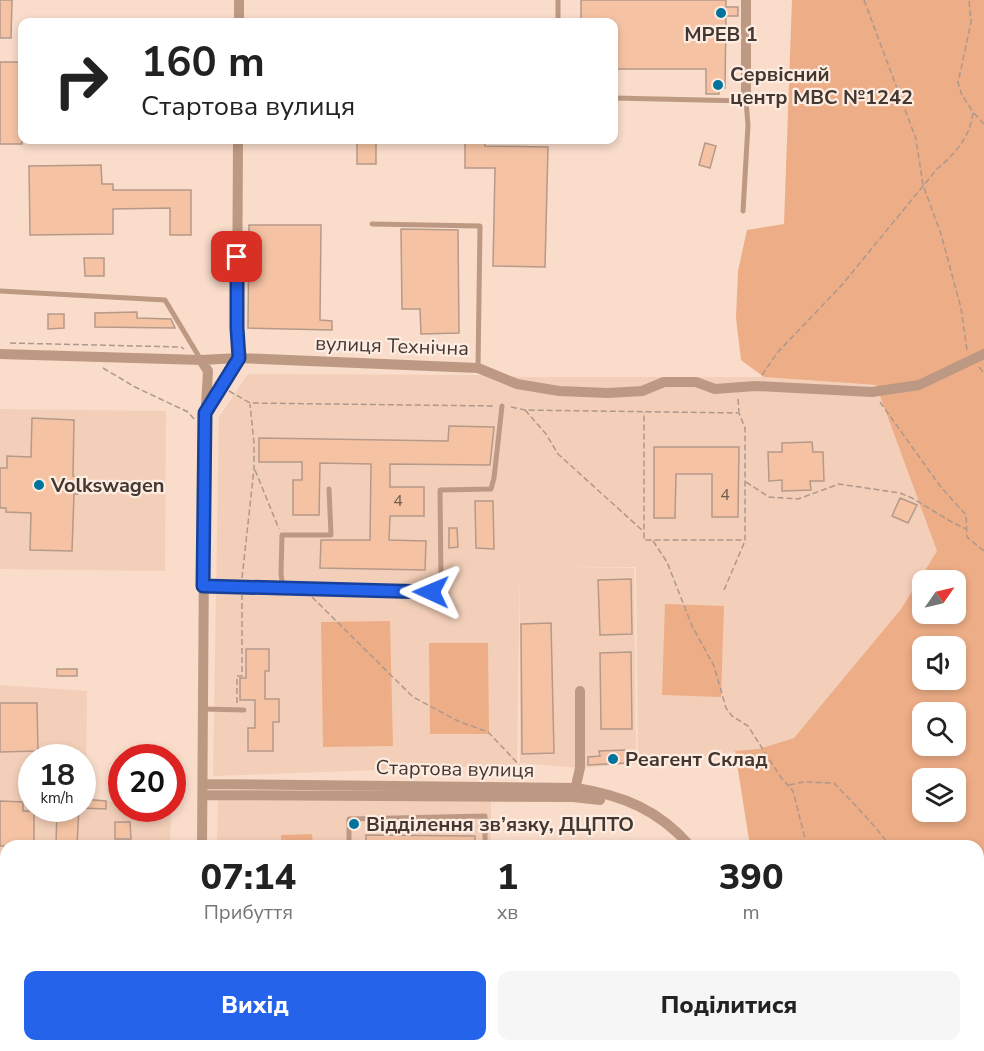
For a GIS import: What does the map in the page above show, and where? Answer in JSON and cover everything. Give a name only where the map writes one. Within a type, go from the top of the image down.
[{"type":"street","points":[[239,0],[239,18]]},
{"type":"street","points":[[746,0],[746,101]]},
{"type":"street","points":[[205,413],[239,358],[237,328],[238,144]]},
{"type":"street","name":"вулиця Технічна","points":[[0,354],[201,360],[239,358],[478,368],[517,384],[559,391],[608,393],[642,391],[664,382],[696,382],[715,389],[755,386],[872,392],[919,385],[984,354]]},
{"type":"street","points":[[201,360],[208,371],[209,385],[205,413],[202,840]]},
{"type":"street","points":[[575,792],[580,768],[580,691]]},
{"type":"street","name":"Стартова вулиця","points":[[203,790],[604,792],[629,801],[654,814],[685,840]]},
{"type":"street","name":"Стартова вулиця","points":[[575,792],[600,800]]},
{"type":"lane","points":[[558,0],[558,18]]},
{"type":"lane","points":[[618,98],[746,101],[748,125],[743,211]]},
{"type":"lane","points":[[372,224],[480,226],[478,368]]},
{"type":"lane","points":[[0,291],[165,300],[201,360]]},
{"type":"lane","points":[[203,586],[431,592],[441,580],[440,490],[491,489],[502,406]]},
{"type":"lane","points":[[283,588],[280,574],[282,535],[331,535],[329,489]]},
{"type":"lane","points":[[202,709],[244,710]]},
{"type":"lane","points":[[349,840],[349,819],[485,816],[485,840]]},
{"type":"path","points":[[864,0],[916,139],[923,185],[941,234],[961,308],[968,361]]},
{"type":"path","points":[[969,0],[971,22],[958,83],[962,95],[984,124]]},
{"type":"path","points":[[755,386],[756,380],[777,353],[841,286],[901,215],[923,185],[950,158],[970,129],[973,112]]},
{"type":"path","points":[[11,343],[181,347],[201,360]]},
{"type":"path","points":[[103,368],[135,387],[188,412],[205,433]]},
{"type":"path","points":[[220,386],[250,403],[502,406],[525,410],[739,413]]},
{"type":"path","points":[[724,590],[745,540],[745,428],[739,413],[738,401],[741,387]]},
{"type":"path","points":[[872,392],[940,486],[966,515],[967,537],[984,551]]},
{"type":"path","points":[[237,710],[237,676],[242,676],[243,600],[241,587],[254,469],[250,403]]},
{"type":"path","points":[[525,410],[539,425],[558,454],[644,532]]},
{"type":"path","points":[[644,412],[644,540],[745,540]]},
{"type":"path","points":[[254,469],[282,535]]},
{"type":"path","points":[[745,481],[770,497],[798,500],[839,484],[900,493],[966,529]]},
{"type":"path","points":[[652,540],[667,562],[692,626],[714,666],[726,708],[736,720],[748,726],[793,791],[805,840]]},
{"type":"path","points":[[305,589],[413,697],[458,721],[488,732],[526,772],[536,778]]},
{"type":"path","points":[[788,785],[803,782],[834,783],[885,840]]},
{"type":"shaded area","points":[[792,0],[984,0],[984,840],[749,840],[735,751],[759,749],[794,738],[901,609],[912,591],[912,624],[966,624],[966,570],[925,570],[937,551],[876,385],[764,377],[741,360],[736,318],[738,271],[747,230],[784,224]]},
{"type":"shaded area","points":[[248,374],[764,377],[876,385],[937,551],[925,570],[912,570],[912,591],[901,609],[794,738],[759,749],[638,764],[636,567],[563,567],[634,568],[636,764],[580,768],[520,763],[520,567],[517,765],[213,776],[219,417]]},
{"type":"shaded area","points":[[0,409],[166,411],[165,571],[0,569]]},
{"type":"shaded area","points":[[665,604],[724,606],[721,697],[662,695]]},
{"type":"shaded area","points":[[390,621],[393,746],[323,747],[321,622]]},
{"type":"shaded area","points":[[429,643],[488,643],[489,734],[430,734]]},
{"type":"shaded area","points":[[0,685],[87,691],[87,744],[18,744],[18,822],[96,822],[96,800],[108,801],[108,822],[171,822],[170,840],[0,840]]},
{"type":"shaded area","name":"Відділення зв’язку, ДЦПТО","points":[[218,799],[491,801],[491,840],[217,840]]},
{"type":"shaded area","points":[[312,834],[312,840],[281,840],[281,835]]},
{"type":"building","points":[[0,0],[12,0],[11,38],[0,38]]},
{"type":"building","points":[[581,0],[726,0],[726,7],[738,7],[738,16],[726,16],[725,88],[719,88],[719,94],[706,94],[706,69],[618,69],[618,18],[581,18]]},
{"type":"building","points":[[0,62],[18,62],[18,144],[0,144]]},
{"type":"building","points":[[705,143],[716,146],[710,168],[699,165]]},
{"type":"building","points":[[357,144],[376,144],[376,164],[357,164]]},
{"type":"building","points":[[465,144],[548,147],[545,267],[493,266],[495,168],[465,168]]},
{"type":"building","points":[[101,165],[102,184],[113,184],[113,190],[191,190],[191,235],[170,235],[170,208],[113,209],[113,234],[30,235],[29,166]]},
{"type":"building","points":[[249,225],[321,225],[320,320],[332,321],[332,330],[248,328]]},
{"type":"building","points":[[401,229],[458,230],[459,333],[421,334],[420,309],[402,309]]},
{"type":"building","points":[[84,258],[104,258],[104,276],[85,276]]},
{"type":"building","points":[[137,312],[137,318],[171,319],[175,328],[95,327],[95,313]]},
{"type":"building","points":[[48,314],[64,314],[64,328],[48,329]]},
{"type":"building","name":"Volkswagen","points":[[32,418],[74,420],[73,476],[78,477],[78,494],[74,494],[72,551],[30,550],[31,513],[6,512],[6,508],[0,508],[0,468],[7,468],[7,456],[31,457]]},
{"type":"building","points":[[449,426],[494,427],[490,465],[390,464],[390,487],[424,487],[424,516],[390,516],[389,540],[426,541],[425,570],[320,568],[321,540],[370,540],[371,464],[320,463],[319,515],[293,515],[293,480],[302,480],[302,462],[259,462],[259,438],[448,441]]},
{"type":"building","points":[[812,442],[813,452],[823,452],[824,481],[810,481],[811,490],[782,491],[782,480],[769,481],[768,452],[782,452],[782,443]]},
{"type":"building","points":[[654,447],[739,447],[738,517],[712,517],[712,474],[676,474],[675,518],[654,518]]},
{"type":"building","points":[[900,498],[917,505],[908,523],[892,516]]},
{"type":"building","points":[[475,501],[493,501],[494,549],[476,548]]},
{"type":"building","points":[[449,528],[457,528],[458,547],[449,548]]},
{"type":"building","points":[[631,579],[632,634],[600,635],[598,580]]},
{"type":"building","points":[[551,623],[554,753],[522,754],[521,624]]},
{"type":"building","points":[[246,649],[269,649],[269,671],[265,671],[265,699],[279,699],[279,722],[273,722],[273,751],[248,751],[248,728],[255,728],[255,700],[240,700],[240,678],[246,678]]},
{"type":"building","points":[[631,652],[632,729],[601,729],[600,653]]},
{"type":"building","points":[[57,669],[77,669],[77,676],[57,676]]},
{"type":"building","points":[[0,703],[37,703],[38,744],[18,744],[18,752],[0,752]]},
{"type":"building","name":"Реагент Склад","points":[[625,750],[626,763],[588,765],[588,757],[600,756],[599,751]]},
{"type":"building","points":[[96,800],[106,801],[106,809],[96,809]]},
{"type":"building","points":[[0,801],[18,802],[18,822],[34,822],[34,840],[0,840]]},
{"type":"building","points":[[57,822],[78,822],[77,840],[56,840]]},
{"type":"building","points":[[115,822],[130,822],[131,839],[115,839]]},
{"type":"building","points":[[366,835],[475,836],[475,840],[366,840]]},
{"type":"place","name":"МРЕВ 1","points":[[721,13]]},
{"type":"place","name":"Сервісний центр МВС №1242","points":[[718,85]]},
{"type":"place","name":"Volkswagen","points":[[39,485]]},
{"type":"place","name":"Реагент Склад","points":[[613,759]]},
{"type":"place","name":"Відділення зв’язку, ДЦПТО","points":[[354,824]]},
{"type":"route","points":[[237,257],[239,358],[205,413],[203,586],[431,592]]}]
